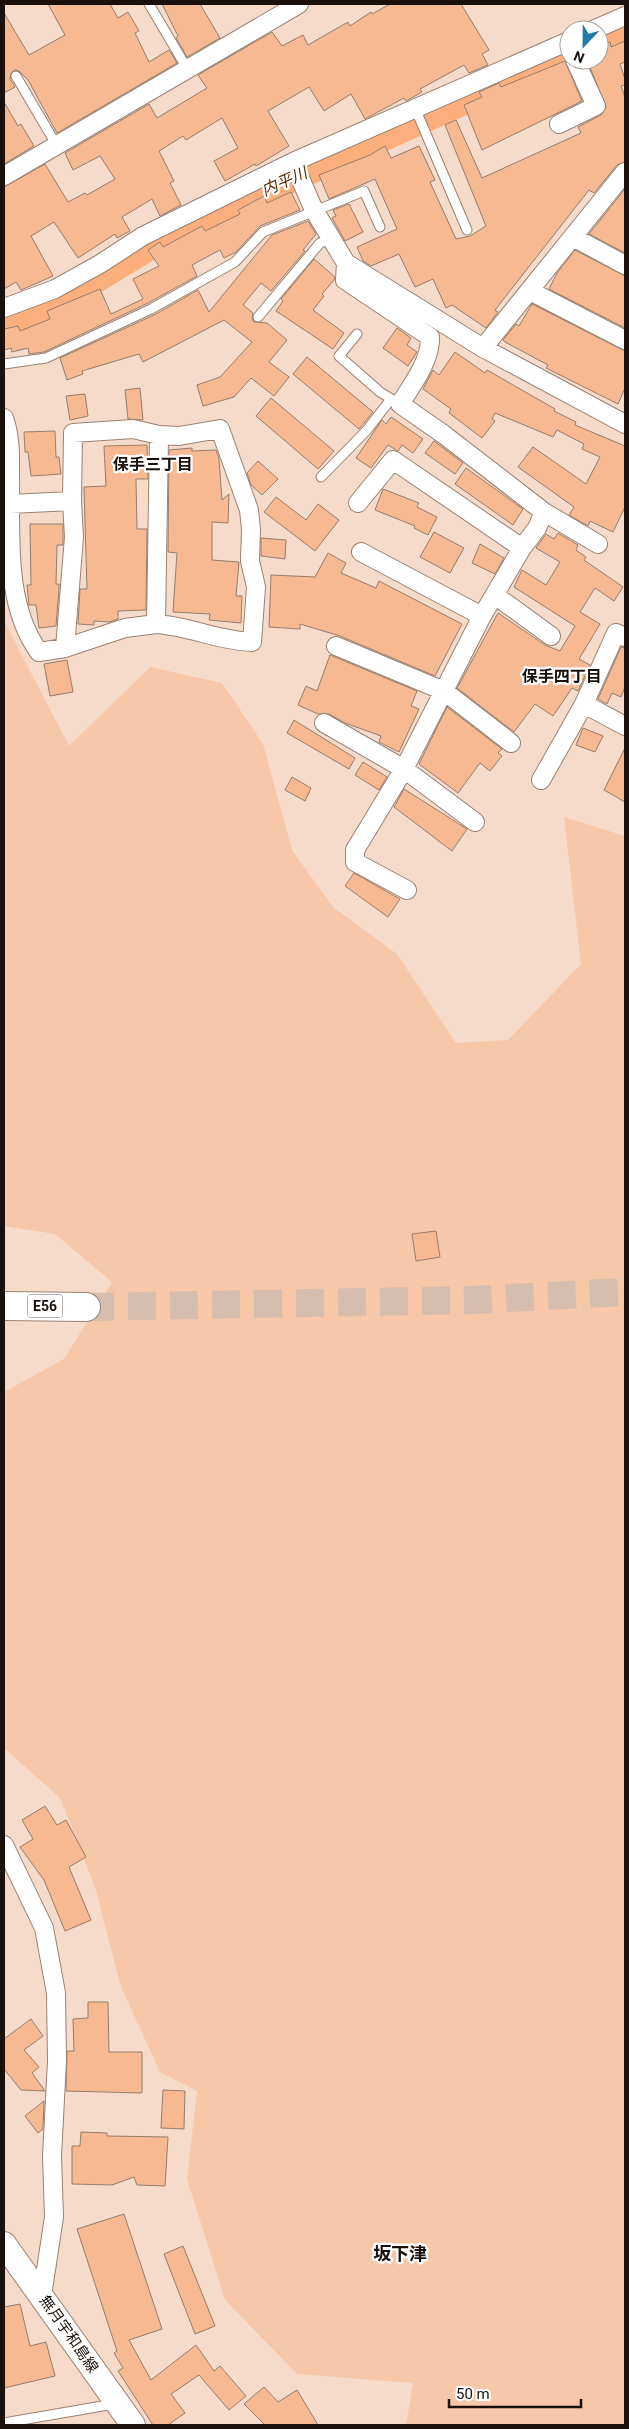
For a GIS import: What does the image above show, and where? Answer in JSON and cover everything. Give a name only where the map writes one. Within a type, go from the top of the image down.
[{"type":"highway","name":"E56","points":[[4,1306],[86,1307]]},
{"type":"highway","points":[[4,1313],[48,1306]]},
{"type":"main road","name":"無月宇和島線","points":[[4,2244],[116,2404],[133,2425]]},
{"type":"street","points":[[4,176],[299,4]]},
{"type":"street","points":[[609,23],[625,16]]},
{"type":"street","points":[[4,308],[61,286],[143,236],[297,170],[416,111],[559,47]]},
{"type":"street","points":[[559,124],[596,106],[580,70]]},
{"type":"street","points":[[297,170],[314,210],[330,240],[346,263],[483,348],[625,424]]},
{"type":"street","points":[[483,348],[625,172]]},
{"type":"street","points":[[573,237],[625,265]]},
{"type":"street","points":[[346,263],[346,280],[430,337],[430,346],[420,370],[396,401],[443,434],[544,512],[598,544]]},
{"type":"street","points":[[530,291],[625,340]]},
{"type":"street","points":[[4,418],[9,431],[10,504],[16,601],[39,652],[65,648],[125,628],[156,624],[195,630],[230,641],[252,642],[256,588],[250,561],[251,529],[249,510],[220,429],[179,436],[159,435],[133,429],[73,433],[72,501],[74,537],[65,648]]},
{"type":"street","points":[[156,624],[159,435]]},
{"type":"street","points":[[358,504],[393,460],[522,548]]},
{"type":"street","points":[[10,504],[72,501]]},
{"type":"street","points":[[407,890],[355,862],[355,850],[404,770],[482,616],[496,596],[522,548],[537,528],[544,512]]},
{"type":"street","points":[[361,552],[482,616]]},
{"type":"street","points":[[496,596],[551,636]]},
{"type":"street","points":[[541,780],[584,704],[616,633],[625,638]]},
{"type":"street","points":[[336,646],[444,690],[511,743]]},
{"type":"street","points":[[584,704],[625,726]]},
{"type":"street","points":[[324,723],[404,770],[475,822]]},
{"type":"street","points":[[6,1856],[44,1928],[56,1994],[57,2061],[52,2156],[54,2217],[42,2296]]},
{"type":"lane","points":[[149,4],[188,70]]},
{"type":"lane","points":[[16,76],[57,146]]},
{"type":"lane","points":[[416,111],[466,230]]},
{"type":"lane","points":[[4,364],[46,358],[151,309],[235,262],[263,232],[364,190],[380,227]]},
{"type":"lane","points":[[258,317],[320,243],[330,240]]},
{"type":"lane","points":[[321,477],[396,401],[380,392],[339,356],[357,334]]},
{"type":"lane","points":[[4,2423],[116,2404]]},
{"type":"shaded area","points":[[4,621],[69,746],[150,667],[222,683],[263,744],[292,850],[333,907],[397,954],[456,1043],[508,1040],[581,964],[564,817],[625,836],[625,2425],[406,2425],[413,2383],[297,2374],[225,2300],[187,2179],[197,2091],[160,2072],[121,1987],[95,1887],[60,1798],[4,1748],[4,1392],[64,1359],[112,1282],[55,1234],[4,1226]]},
{"type":"building","points":[[48,4],[110,4],[118,18],[128,12],[139,31],[135,33],[149,62],[169,50],[177,63],[57,133],[28,80],[19,71],[15,70],[11,73],[10,79],[15,87],[4,93],[4,13],[29,55],[65,35]]},
{"type":"building","points":[[162,4],[200,4],[220,38],[187,57],[176,38],[178,36]]},
{"type":"building","points":[[390,4],[461,4],[489,50],[482,54],[488,65],[469,73],[464,65],[420,89],[422,92],[406,101],[404,98],[365,119],[351,94],[324,111],[309,87],[268,111],[289,146],[256,166],[255,164],[225,181],[214,161],[238,148],[222,118],[186,140],[183,136],[159,151],[174,181],[170,183],[181,205],[160,216],[152,199],[122,217],[130,231],[117,238],[115,234],[78,258],[54,222],[31,236],[53,276],[21,290],[16,282],[4,289],[4,187],[45,164],[68,202],[85,193],[87,195],[115,179],[100,156],[73,170],[65,153],[149,104],[157,118],[207,88],[198,75],[272,32],[282,46],[303,35],[308,45],[348,22],[350,26],[371,12],[372,14]]},
{"type":"building","points":[[625,41],[625,62],[620,64],[625,79],[625,85],[621,86],[625,97],[625,162],[617,165],[594,193],[589,190],[495,310],[498,312],[486,328],[452,305],[446,308],[433,279],[415,287],[399,254],[371,266],[363,261],[357,247],[397,229],[375,179],[329,199],[319,175],[370,155],[385,146],[391,158],[419,146],[435,180],[430,182],[456,239],[470,236],[486,226],[445,125],[456,120],[482,178],[581,133],[578,127],[601,115],[606,107],[591,70],[609,70],[610,42],[611,47]]},
{"type":"building","points":[[559,63],[559,70],[569,70],[582,101],[482,150],[464,105],[482,97],[479,92],[499,83],[501,87]]},
{"type":"building","points":[[4,102],[18,126],[21,124],[34,146],[4,164]]},
{"type":"building","points":[[625,189],[625,253],[589,234]]},
{"type":"building","points":[[291,192],[300,210],[260,226],[236,252],[224,258],[220,250],[192,265],[197,276],[148,303],[44,352],[29,354],[28,348],[12,352],[11,348],[4,350],[4,329],[18,326],[20,331],[50,319],[47,311],[100,289],[111,314],[143,299],[133,279],[159,266],[148,250],[160,242],[163,247],[202,226],[205,231],[240,214],[238,210],[264,196],[267,203]]},
{"type":"building","points":[[349,204],[363,232],[345,241],[332,218],[336,216],[333,210]]},
{"type":"building","points":[[308,221],[316,234],[303,250],[305,251],[271,291],[261,283],[243,305],[253,313],[252,319],[254,322],[267,323],[287,340],[269,362],[289,377],[274,396],[251,378],[234,397],[203,406],[197,385],[220,377],[252,342],[224,320],[143,362],[139,354],[82,371],[83,374],[67,380],[60,358],[154,315],[198,290],[209,312],[272,235]]},
{"type":"building","points":[[575,250],[625,276],[625,328],[549,289],[557,273]]},
{"type":"building","points":[[314,259],[335,277],[313,310],[344,333],[333,349],[276,311],[283,301],[281,299]]},
{"type":"building","points":[[532,304],[625,351],[625,388],[618,404],[546,368],[548,365],[503,340],[516,324],[519,326]]},
{"type":"building","points":[[397,328],[411,338],[407,345],[417,352],[408,366],[383,348]]},
{"type":"building","points":[[455,352],[485,373],[487,370],[555,409],[554,411],[576,422],[575,425],[625,446],[625,507],[613,532],[590,521],[588,526],[569,515],[574,507],[518,467],[533,447],[586,484],[600,457],[582,449],[584,444],[557,430],[553,437],[495,413],[492,419],[495,421],[482,438],[449,413],[451,409],[423,389],[433,370],[439,375]]},
{"type":"building","points":[[307,357],[373,412],[359,429],[293,374]]},
{"type":"building","points":[[140,388],[143,420],[128,419],[125,390]]},
{"type":"building","points":[[85,394],[88,416],[70,420],[66,396]]},
{"type":"building","points":[[271,398],[334,451],[318,469],[256,416]]},
{"type":"building","points":[[391,417],[423,439],[413,453],[402,445],[398,451],[388,445],[371,468],[356,458],[382,420],[386,424]]},
{"type":"building","points":[[55,431],[56,457],[59,457],[61,474],[31,476],[28,452],[25,452],[24,432]]},
{"type":"building","points":[[434,441],[463,463],[455,474],[425,453]]},
{"type":"building","points":[[147,445],[148,479],[136,479],[137,529],[147,529],[146,610],[118,611],[118,619],[109,622],[94,621],[94,625],[78,624],[80,589],[87,589],[84,487],[106,486],[104,446]]},
{"type":"building","points":[[192,448],[192,451],[216,450],[219,459],[222,500],[229,494],[228,523],[212,522],[212,560],[239,562],[236,596],[242,596],[241,623],[209,620],[210,614],[173,612],[177,553],[168,552],[169,450]]},
{"type":"building","points":[[258,461],[278,479],[262,495],[251,485],[247,473]]},
{"type":"building","points":[[466,468],[523,509],[513,525],[455,484]]},
{"type":"building","points":[[383,489],[419,503],[417,507],[437,517],[428,535],[414,528],[415,526],[375,510]]},
{"type":"building","points":[[276,497],[306,520],[318,504],[339,520],[315,551],[264,512]]},
{"type":"building","points":[[30,524],[63,524],[63,545],[57,545],[56,584],[59,584],[59,589],[56,626],[39,628],[36,605],[29,605],[27,585],[31,585]]},
{"type":"building","points":[[434,532],[464,548],[450,573],[420,557]]},
{"type":"building","points":[[558,533],[578,545],[576,550],[586,557],[584,560],[623,587],[614,601],[595,588],[580,612],[600,624],[579,659],[590,665],[578,691],[572,688],[553,716],[535,704],[514,732],[457,688],[498,613],[545,645],[560,651],[575,626],[514,587],[522,570],[546,585],[560,562],[536,548],[546,534],[554,539]]},
{"type":"building","points":[[261,538],[286,540],[285,559],[261,556]]},
{"type":"building","points":[[480,544],[504,558],[495,574],[472,563]]},
{"type":"building","points":[[328,553],[346,563],[341,573],[376,588],[379,581],[462,624],[435,676],[340,636],[300,624],[300,629],[269,627],[271,575],[315,577]]},
{"type":"building","points":[[621,647],[625,648],[625,687],[621,697],[612,693],[607,704],[598,699]]},
{"type":"building","points":[[330,655],[417,691],[411,706],[419,709],[399,752],[379,742],[381,736],[345,723],[329,714],[318,714],[298,705],[306,686],[317,691]]},
{"type":"building","points":[[67,660],[73,692],[50,696],[44,664]]},
{"type":"building","points":[[447,707],[502,749],[498,753],[502,756],[490,771],[480,763],[458,793],[419,764]]},
{"type":"building","points":[[294,720],[355,758],[349,769],[287,733]]},
{"type":"building","points":[[583,728],[603,736],[595,752],[576,745]]},
{"type":"building","points":[[625,748],[625,802],[604,790]]},
{"type":"building","points":[[363,762],[387,777],[379,790],[355,775]]},
{"type":"building","points":[[292,777],[311,788],[305,801],[285,790]]},
{"type":"building","points":[[404,789],[467,829],[452,851],[394,807]]},
{"type":"building","points":[[354,873],[400,899],[388,917],[345,886]]},
{"type":"building","points":[[436,1231],[440,1257],[416,1261],[412,1234]]},
{"type":"building","points":[[45,1806],[57,1825],[66,1820],[86,1857],[69,1867],[91,1920],[65,1931],[44,1880],[20,1847],[33,1839],[22,1820]]},
{"type":"building","points":[[88,2002],[108,2002],[109,2052],[142,2052],[142,2093],[66,2091],[67,2051],[74,2051],[73,2019],[88,2018]]},
{"type":"building","points":[[31,2019],[43,2036],[24,2050],[39,2067],[32,2073],[45,2091],[21,2090],[4,2069],[4,2039]]},
{"type":"building","points":[[163,2090],[185,2091],[184,2129],[161,2128]]},
{"type":"building","points":[[44,2101],[43,2129],[38,2133],[25,2116]]},
{"type":"building","points":[[81,2132],[107,2133],[107,2136],[168,2137],[165,2186],[137,2185],[134,2177],[112,2185],[72,2184],[72,2146],[80,2146]]},
{"type":"building","points":[[124,2214],[162,2329],[129,2340],[151,2380],[196,2345],[214,2371],[220,2366],[246,2396],[229,2410],[199,2375],[171,2394],[185,2413],[168,2425],[153,2425],[118,2371],[123,2368],[114,2353],[117,2351],[77,2229]]},
{"type":"building","points":[[183,2246],[215,2326],[195,2334],[164,2254]]},
{"type":"building","points":[[20,2304],[30,2346],[46,2342],[55,2376],[4,2388],[4,2307]]},
{"type":"building","points":[[264,2387],[278,2402],[297,2390],[318,2425],[265,2425],[244,2404]]},
{"type":"waterway","name":"内平川","points":[[609,35],[625,28]]},
{"type":"waterway","name":"内平川","points":[[4,317],[18,317],[65,296],[170,232],[559,57]]},
{"type":"tunnel","points":[[86,1307],[471,1300],[625,1292]]},
{"type":"district","name":"保手三丁目","points":[[153,464]]},
{"type":"district","name":"保手四丁目","points":[[562,676]]},
{"type":"district","name":"坂下津","points":[[400,2254]]}]
